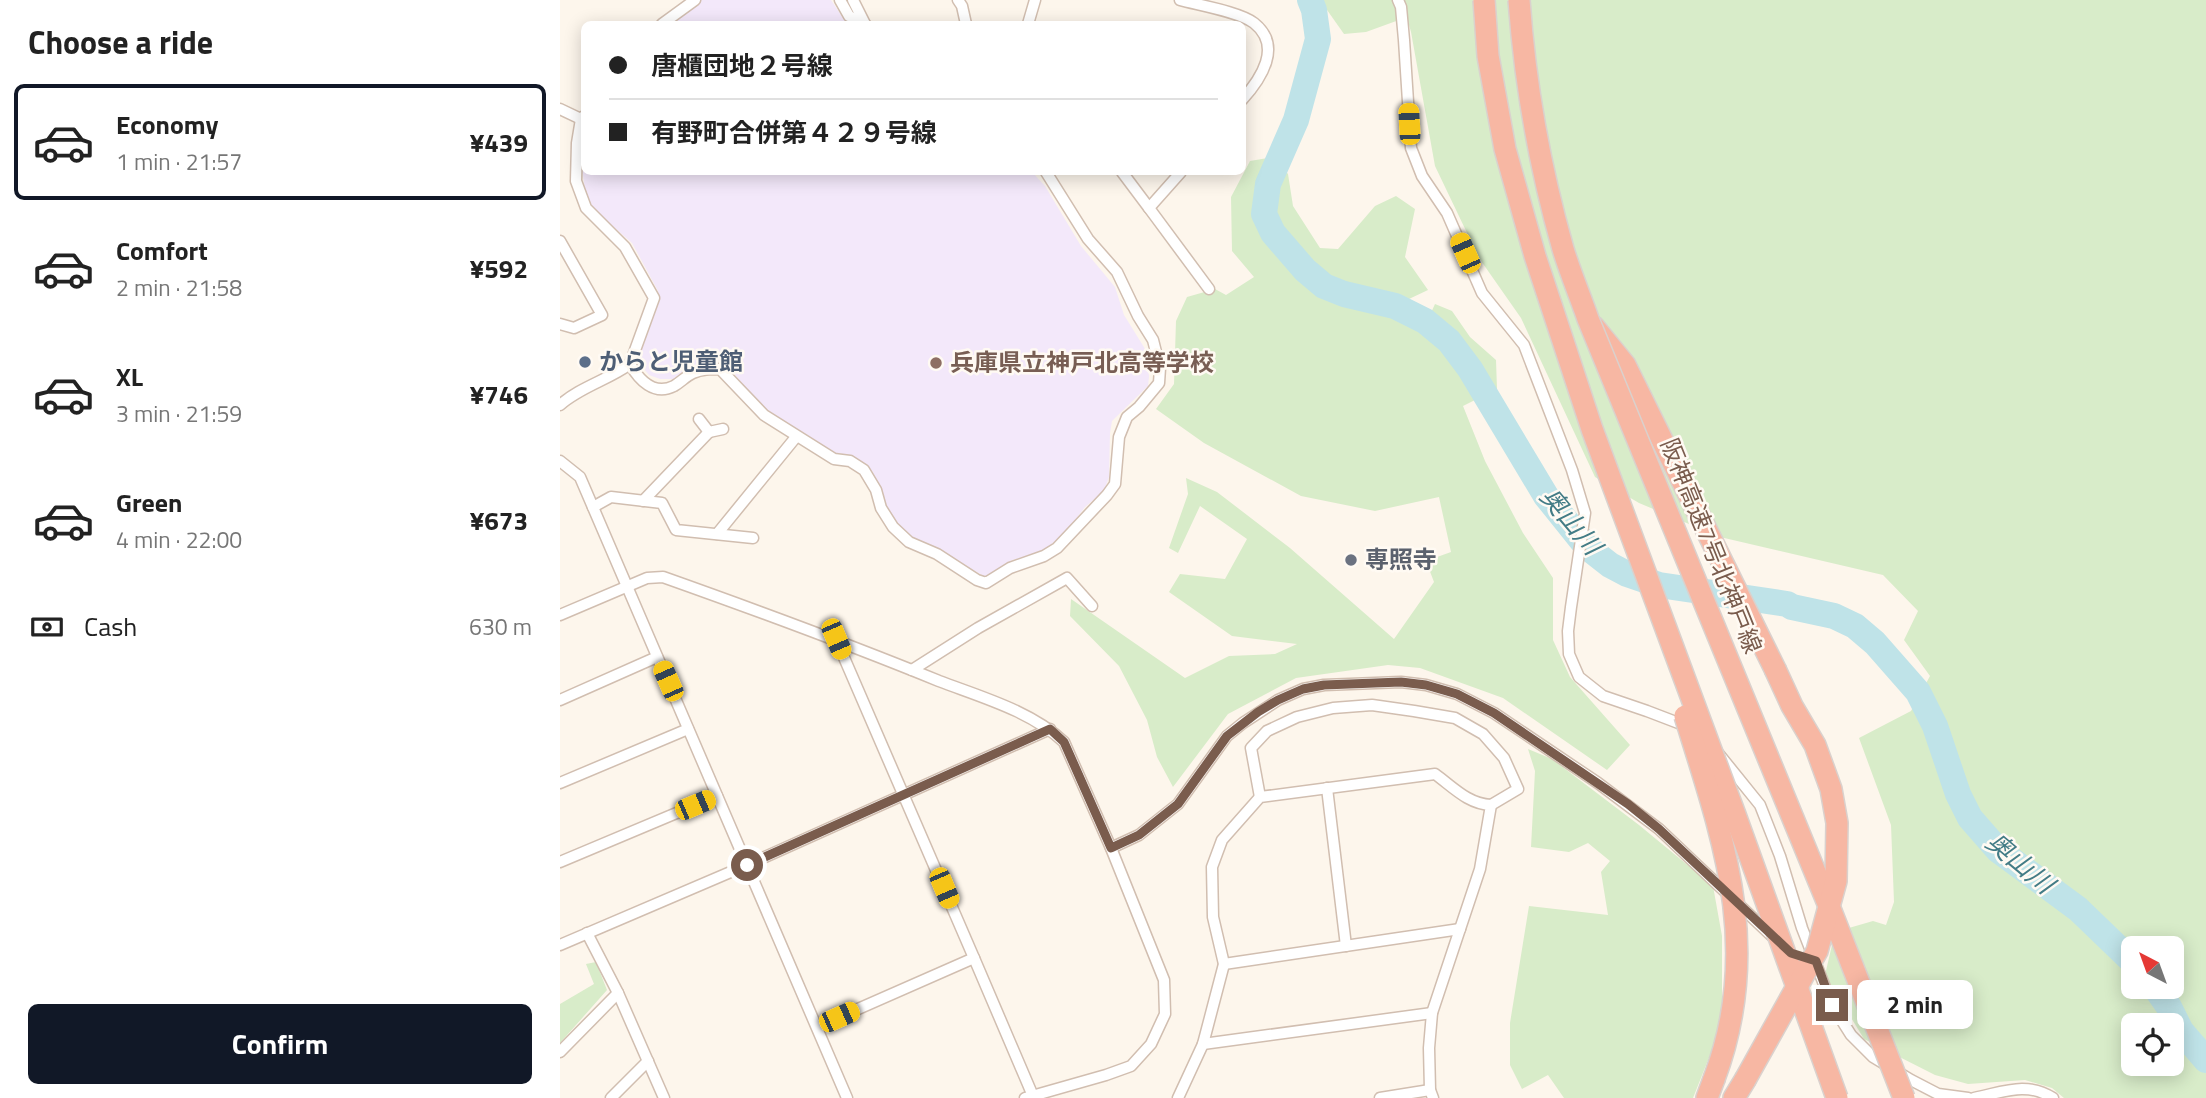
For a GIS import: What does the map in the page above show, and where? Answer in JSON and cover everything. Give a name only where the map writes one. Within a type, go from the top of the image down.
[{"type":"highway","points":[[1483,0],[1488,56],[1505,149],[1535,256],[1592,429],[1837,1098]]},
{"type":"highway","name":"阪神高速7号北神戸線","points":[[1518,0],[1522,48],[1538,147],[1563,249],[1588,319],[1829,906],[1903,1098]]},
{"type":"highway","points":[[1588,319],[1625,365],[1792,706],[1815,745],[1831,789],[1837,823],[1836,881],[1817,951],[1739,1089]]},
{"type":"highway","points":[[1614,487],[1721,832],[1734,895],[1737,971],[1734,1011],[1726,1047],[1711,1088]]},
{"type":"street","points":[[666,21],[695,0]]},
{"type":"street","points":[[840,0],[849,16],[859,21]]},
{"type":"street","points":[[853,0],[864,21]]},
{"type":"street","points":[[958,0],[965,21]]},
{"type":"street","points":[[1029,21],[1035,0]]},
{"type":"street","points":[[1180,0],[1238,15],[1253,23],[1265,36],[1269,55],[1259,81],[1246,96]]},
{"type":"street","points":[[1398,0],[1404,40],[1410,148],[1422,176],[1447,213],[1482,293],[1524,345],[1572,470],[1585,513],[1568,631],[1569,654],[1579,677],[1603,696],[1681,724],[1722,756],[1760,805],[1780,856],[1802,928],[1832,1005],[1851,1035],[1873,1057],[1911,1080],[1938,1094],[1968,1098]]},
{"type":"street","points":[[1220,21],[1227,13]]},
{"type":"street","points":[[560,109],[581,116]]},
{"type":"street","points":[[560,405],[570,396],[614,375],[630,364],[654,298],[625,247],[586,208],[576,181],[577,144],[581,126]]},
{"type":"street","points":[[630,364],[636,376],[646,385],[659,388],[672,387],[691,374],[706,369],[720,369],[764,415],[834,459],[850,461],[864,470],[876,490],[881,508],[893,527],[909,542],[937,554],[986,583],[1010,568],[1044,556],[1057,548],[1107,495],[1115,484],[1119,437],[1127,417],[1159,383],[1160,368],[1153,340],[1117,272],[1088,239],[1048,175]]},
{"type":"street","points":[[1124,175],[1209,289]]},
{"type":"street","points":[[1149,208],[1178,175]]},
{"type":"street","points":[[560,241],[602,315],[574,328],[560,324]]},
{"type":"street","points":[[699,419],[709,432]]},
{"type":"street","points":[[643,500],[709,432],[723,429]]},
{"type":"street","points":[[717,534],[796,437]]},
{"type":"street","points":[[560,461],[580,477],[847,1098]]},
{"type":"street","points":[[593,507],[611,497],[662,503],[676,530],[753,538]]},
{"type":"street","points":[[560,615],[647,578],[663,577],[836,639],[1002,705],[1050,729],[1064,742],[1164,979],[1166,1013],[1151,1044],[1131,1066],[1029,1097],[974,958],[836,639]]},
{"type":"street","points":[[912,670],[978,628],[1067,578],[1092,606]]},
{"type":"street","points":[[560,700],[657,657]]},
{"type":"street","points":[[1111,848],[1139,835],[1164,817],[1178,804],[1227,736],[1278,700],[1303,689],[1324,685],[1401,682],[1426,685],[1457,694],[1494,713],[1598,783],[1659,829],[1791,953],[1816,961]]},
{"type":"street","points":[[1178,1098],[1203,1044],[1224,964],[1213,917],[1212,867],[1222,840],[1260,797],[1435,774],[1479,805],[1491,805],[1518,789],[1504,758],[1483,734],[1455,718],[1372,705],[1321,711],[1297,717],[1267,731],[1251,747],[1260,797]]},
{"type":"street","points":[[560,783],[688,729]]},
{"type":"street","points":[[560,945],[747,865],[1050,729]]},
{"type":"street","points":[[1327,788],[1346,946]]},
{"type":"street","points":[[560,862],[717,796]]},
{"type":"street","points":[[1380,1098],[1432,1094],[1429,1048],[1432,1013],[1480,869],[1491,805]]},
{"type":"street","points":[[1224,964],[1460,929]]},
{"type":"street","points":[[587,933],[618,993],[664,1098]]},
{"type":"street","points":[[817,1027],[974,958]]},
{"type":"street","points":[[560,1052],[618,993]]},
{"type":"street","points":[[1203,1044],[1432,1013]]},
{"type":"street","points":[[611,1098],[648,1061]]},
{"type":"street","points":[[1974,1098],[2026,1088],[2042,1091],[2053,1098]]},
{"type":"shaded area","points":[[702,0],[831,0],[845,21],[673,21]]},
{"type":"shaded area","name":"兵庫県立神戸北高等学校","points":[[583,175],[1035,175],[1045,186],[1081,246],[1115,287],[1124,315],[1147,352],[1148,386],[1112,421],[1109,477],[1104,491],[1085,507],[1065,533],[1049,546],[1038,553],[1012,560],[989,579],[940,551],[909,538],[896,527],[874,483],[873,472],[862,462],[840,453],[829,453],[760,406],[728,366],[717,359],[686,369],[673,379],[660,379],[649,375],[638,356],[658,291],[632,243],[592,208],[586,197]]},
{"type":"green space","points":[[1320,0],[1394,0],[1399,20],[1366,32],[1344,34]]},
{"type":"green space","points":[[1402,0],[2206,0],[2206,1098],[2064,1098],[2052,1088],[2025,1080],[1968,1084],[1935,1075],[1864,1039],[1825,975],[1835,932],[1873,921],[1886,925],[1894,902],[1891,825],[1859,738],[1911,711],[1930,676],[1904,640],[1918,611],[1883,575],[1720,537],[1639,503],[1595,477],[1521,318],[1479,258],[1435,166],[1411,32]]},
{"type":"green space","points":[[1273,157],[1288,174],[1293,206],[1320,248],[1338,249],[1375,206],[1396,196],[1415,209],[1405,257],[1428,290],[1409,299],[1403,322],[1424,328],[1435,304],[1452,311],[1470,337],[1496,360],[1497,389],[1463,406],[1485,461],[1523,533],[1553,578],[1553,640],[1570,677],[1630,745],[1607,770],[1503,698],[1420,668],[1388,665],[1296,678],[1228,714],[1173,787],[1157,757],[1147,720],[1119,666],[1070,616],[1071,599],[1185,678],[1229,656],[1275,654],[1297,644],[1232,636],[1169,592],[1180,574],[1225,579],[1247,539],[1200,506],[1178,553],[1169,548],[1188,494],[1186,478],[1217,492],[1290,548],[1394,639],[1434,582],[1426,561],[1451,552],[1439,497],[1375,511],[1301,496],[1204,443],[1156,409],[1174,384],[1176,321],[1187,297],[1215,289],[1226,295],[1254,277],[1232,251],[1231,197],[1243,175],[1246,175],[1250,161]]},
{"type":"green space","points":[[1528,749],[1552,759],[1713,886],[1722,936],[1722,1025],[1693,1098],[1564,1098],[1548,1075],[1522,1089],[1510,1065],[1510,1023],[1529,906],[1608,915],[1601,872],[1610,861],[1588,843],[1569,852],[1531,847],[1535,771]]},
{"type":"green space","points":[[596,962],[607,990],[560,1043],[560,1004],[594,984],[586,964]]},
{"type":"waterway","name":"奥山川","points":[[1310,0],[1318,39],[1296,120],[1268,184],[1264,214],[1273,233],[1305,270],[1324,286],[1344,294],[1395,306],[1425,321],[1449,341],[1470,369],[1546,496],[1587,547],[1610,565],[1659,585],[1787,604],[1834,616],[1855,626],[1875,643],[1918,692],[1935,726],[1958,794],[1970,818],[1998,850],[2078,909],[2121,950]]},
{"type":"waterway","name":"奥山川","points":[[2163,999],[2181,1031],[2206,1060]]},
{"type":"place","name":"からと児童館","points":[[585,362]]},
{"type":"place","name":"兵庫県立神戸北高等学校","points":[[936,363]]},
{"type":"place","name":"専照寺","points":[[1351,560]]},
{"type":"route","points":[[747,865],[1050,729],[1064,742],[1111,848],[1157,823],[1178,804],[1227,736],[1278,700],[1303,689],[1324,685],[1401,682],[1426,685],[1457,694],[1494,713],[1628,804],[1659,829],[1791,953],[1816,961],[1832,1005]]}]
